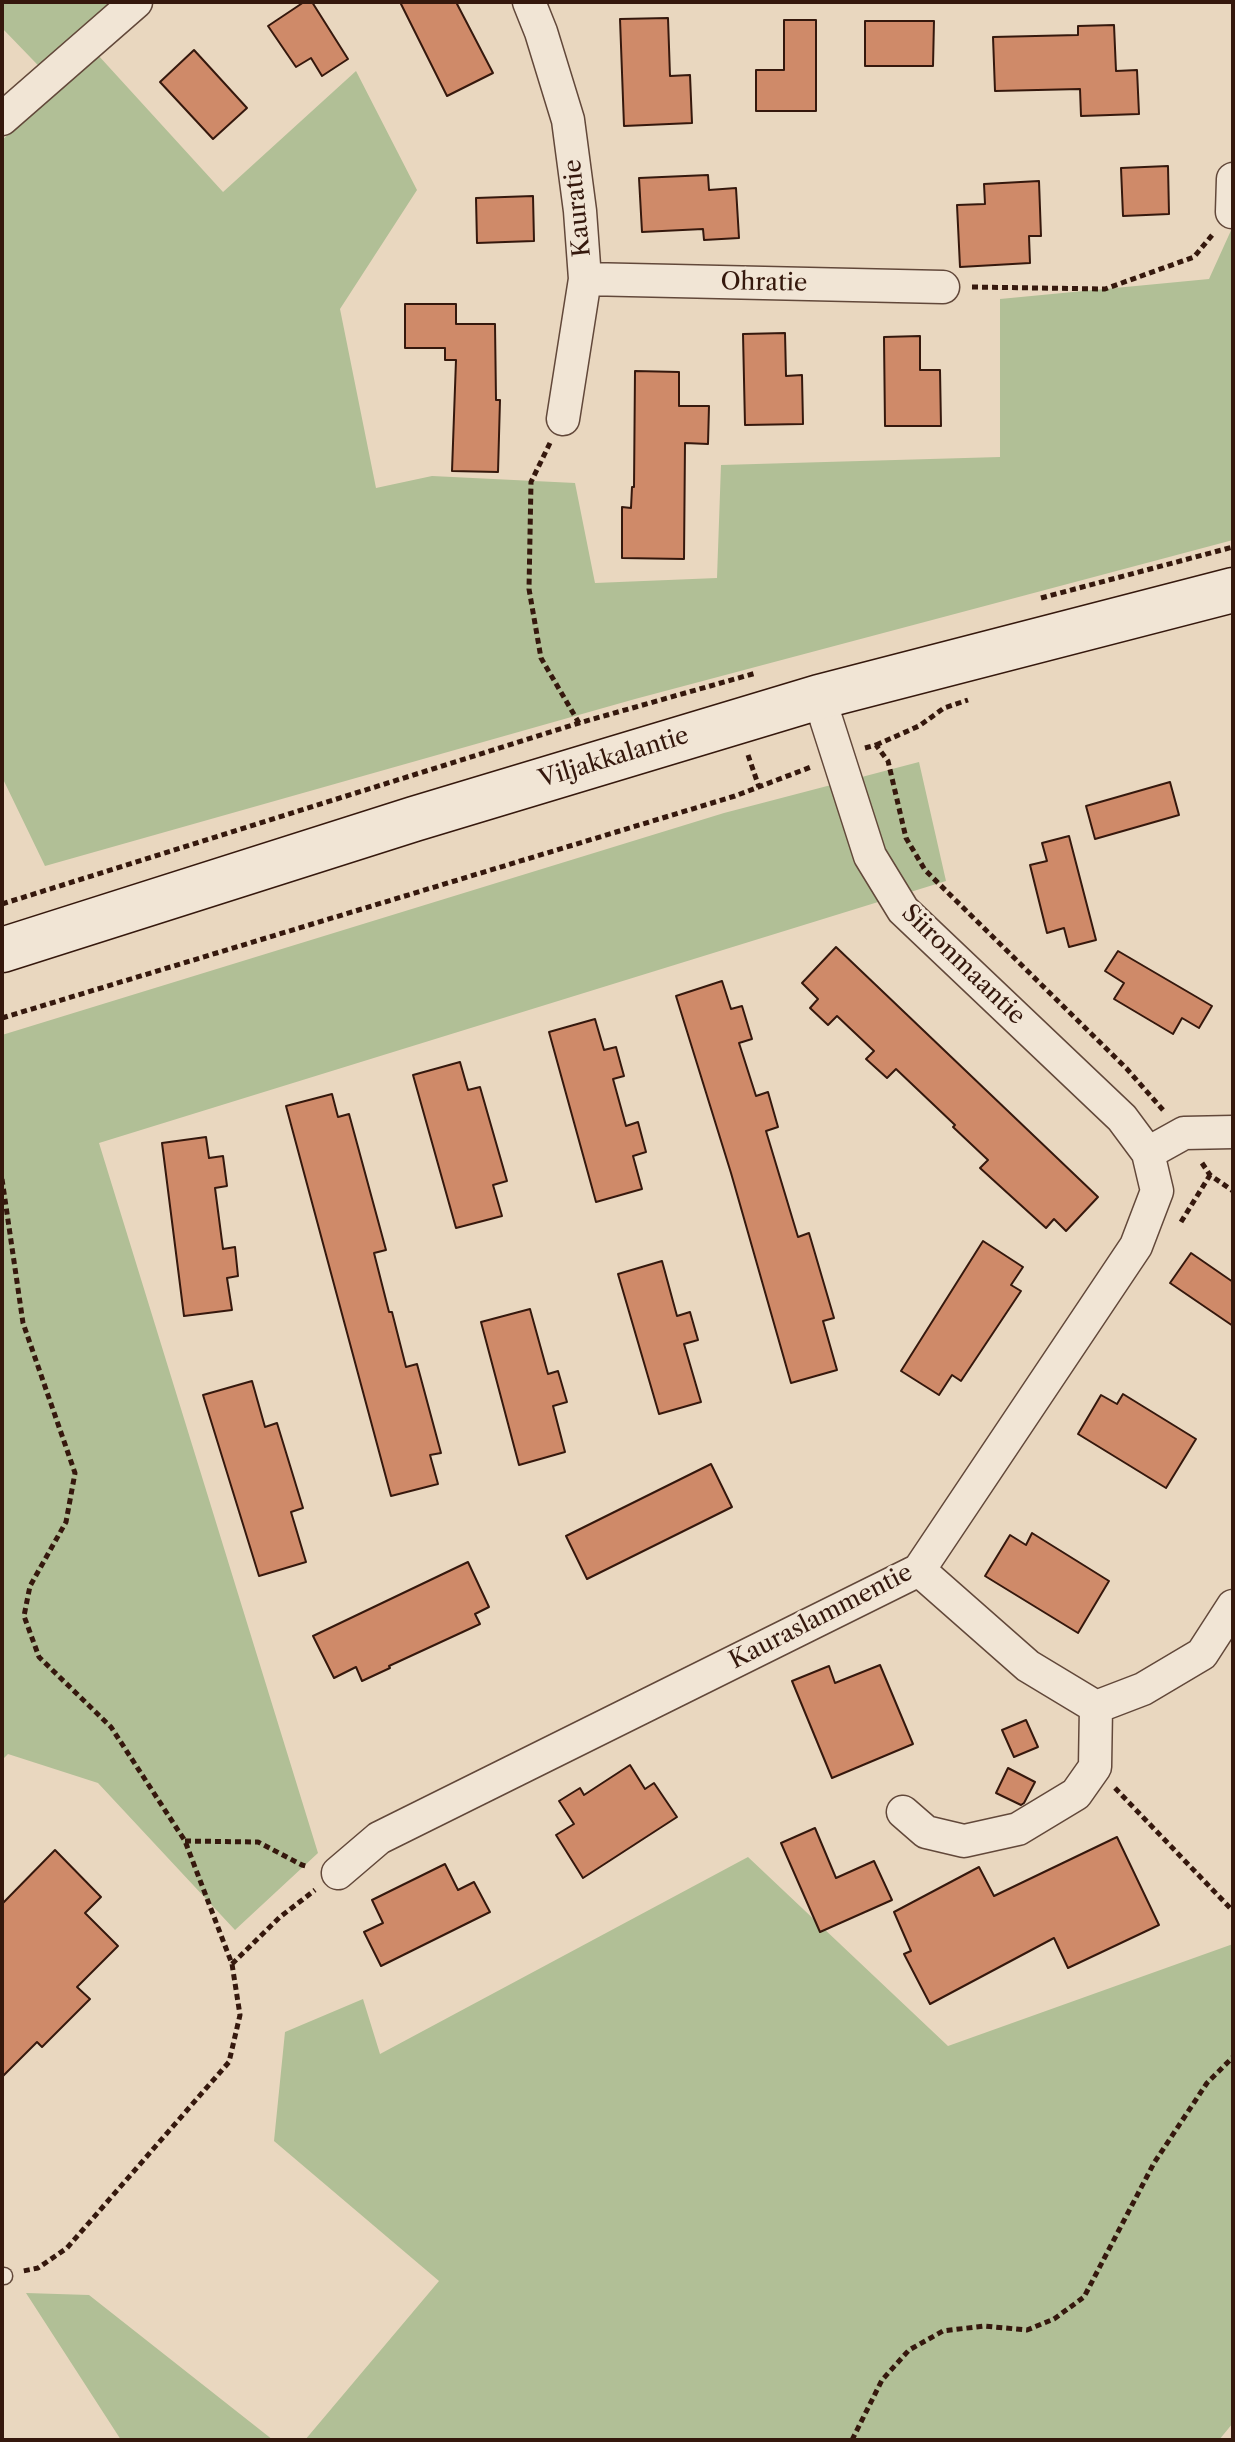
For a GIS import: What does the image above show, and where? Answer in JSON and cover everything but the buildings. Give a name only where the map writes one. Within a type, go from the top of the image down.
[{"type":"main road","name":"Viljakkalantie","points":[[2,950],[414,819],[819,697],[1233,590]]},
{"type":"street","points":[[2,119],[136,2]]},
{"type":"street","name":"Kauratie","points":[[529,2],[568,120],[580,211],[585,279],[563,419]]},
{"type":"street","points":[[1232,212],[1233,179]]},
{"type":"street","name":"Ohratie","points":[[585,279],[943,287]]},
{"type":"street","name":"Siironmaantie","points":[[819,697],[870,856],[903,910],[1122,1118],[1148,1153]]},
{"type":"street","points":[[1148,1153],[1184,1133],[1233,1132]]},
{"type":"street","name":"Kauraslammentie","points":[[338,1873],[379,1838],[919,1570],[1136,1246],[1157,1191],[1148,1153]]},
{"type":"street","points":[[919,1570],[1028,1666],[1096,1707]]},
{"type":"street","points":[[1096,1707],[1143,1689],[1202,1654],[1233,1606]]},
{"type":"street","points":[[903,1812],[926,1832],[964,1841],[1018,1829],[1076,1794],[1095,1767],[1096,1707]]},
{"type":"path","points":[[943,287],[1105,289],[1194,257],[1232,212]]},
{"type":"path","points":[[563,419],[531,482],[529,589],[541,658],[579,723]]},
{"type":"path","points":[[2,1018],[735,796],[876,745],[919,726],[944,708]]},
{"type":"path","points":[[876,745],[888,761],[906,838],[925,870],[1127,1069],[1184,1133]]},
{"type":"path","points":[[2,1179],[23,1323],[75,1473],[66,1522],[30,1586],[24,1616],[39,1657],[111,1727],[185,1841],[232,1964],[240,2015],[229,2062],[67,2248],[38,2268],[3,2276]]},
{"type":"path","points":[[1095,1767],[1233,1911]]},
{"type":"path","points":[[185,1841],[258,1842],[302,1865],[338,1873]]},
{"type":"path","points":[[232,1964],[280,1917],[338,1873]]},
{"type":"path","points":[[852,2440],[882,2380],[909,2350],[943,2331],[984,2326],[1027,2330],[1054,2319],[1084,2297],[1154,2163],[1207,2083],[1233,2057]]},
{"type":"green space","points":[[2,2],[111,2],[129,24],[98,55],[223,192],[356,71],[417,190],[340,309],[376,488],[432,476],[575,483],[595,583],[717,578],[721,465],[1000,457],[1000,299],[1209,279],[1233,226],[1233,540],[635,699],[45,866],[2,777],[2,140],[60,88],[2,28]]},
{"type":"green space","points":[[919,762],[946,881],[99,1143],[318,1853],[235,1930],[98,1783],[8,1754],[2,1760],[2,1035],[724,813]]},
{"type":"green space","points":[[748,1857],[948,2046],[1233,1944],[1233,2423],[1219,2440],[305,2440],[439,2281],[274,2141],[285,2032],[363,1999],[380,2054]]},
{"type":"green space","points":[[26,2293],[89,2295],[273,2440],[121,2440]]}]
